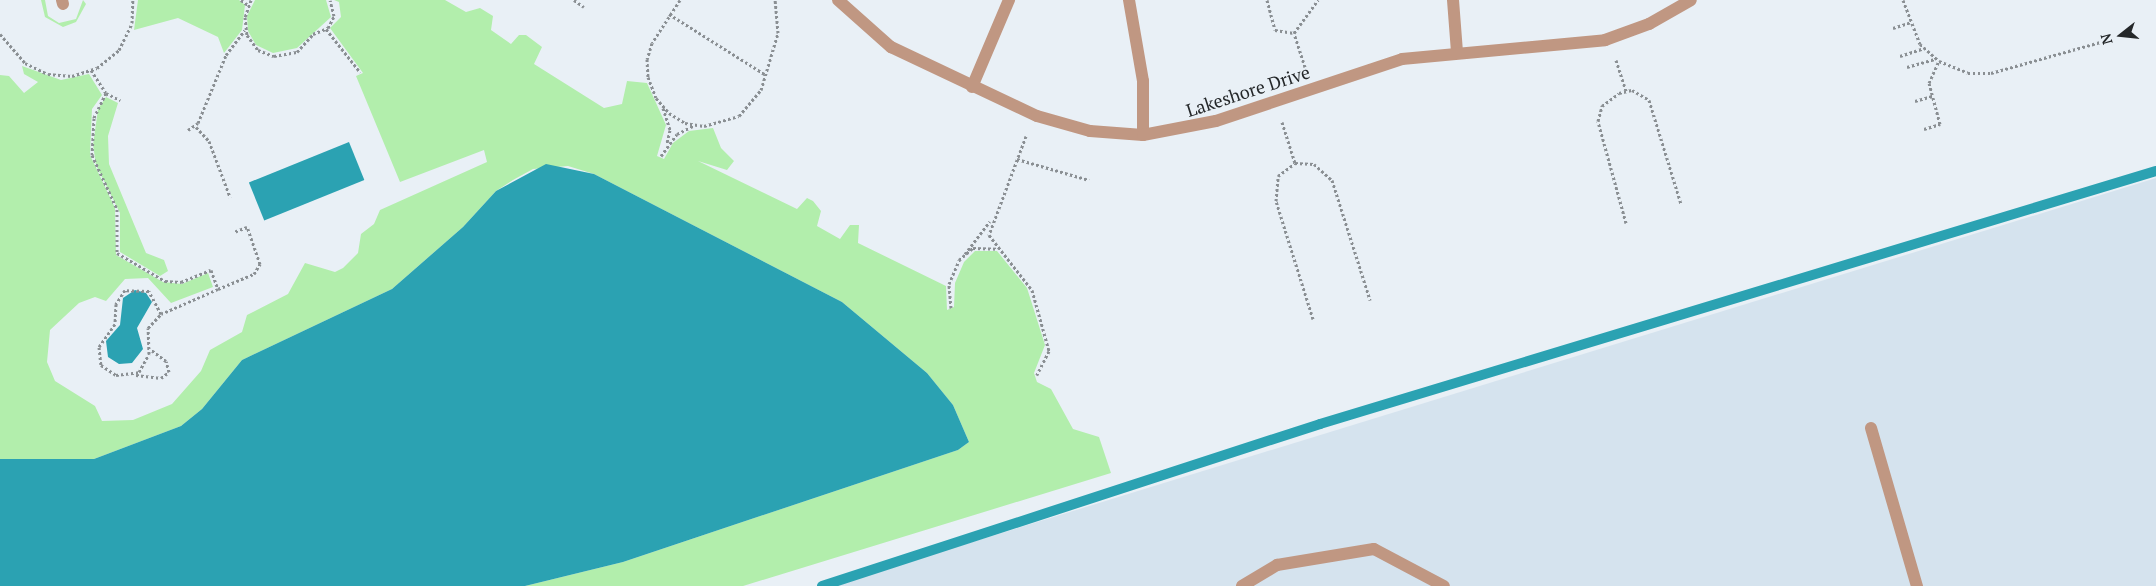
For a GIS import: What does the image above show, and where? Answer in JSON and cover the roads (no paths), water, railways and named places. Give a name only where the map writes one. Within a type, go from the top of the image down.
[{"type":"street","name":"Lakeshore Drive","points":[[838,0],[891,47],[972,87],[1057,124],[1110,134],[1143,135],[1216,121],[1402,60],[1457,52],[1605,40],[1649,24],[1691,0]]},
{"type":"street","points":[[972,87],[1009,0]]},
{"type":"street","points":[[1129,0],[1143,81],[1143,135]]},
{"type":"street","points":[[1453,0],[1457,52]]},
{"type":"street","points":[[1871,428],[1917,586]]},
{"type":"street","points":[[1242,586],[1277,565],[1374,549],[1444,586]]},
{"type":"water","points":[[349,142],[364,180],[264,220],[249,182]]},
{"type":"water","points":[[546,164],[594,174],[842,302],[927,373],[953,405],[969,442],[958,450],[623,562],[525,586],[0,586],[0,459],[94,459],[181,426],[202,409],[242,360],[392,289],[463,227],[496,191]]},
{"type":"water","points":[[135,290],[146,293],[152,302],[137,328],[143,349],[132,363],[119,364],[108,357],[106,341],[120,325],[123,298]]},
{"type":"waterway","points":[[822,586],[1320,424],[2156,171]]}]
